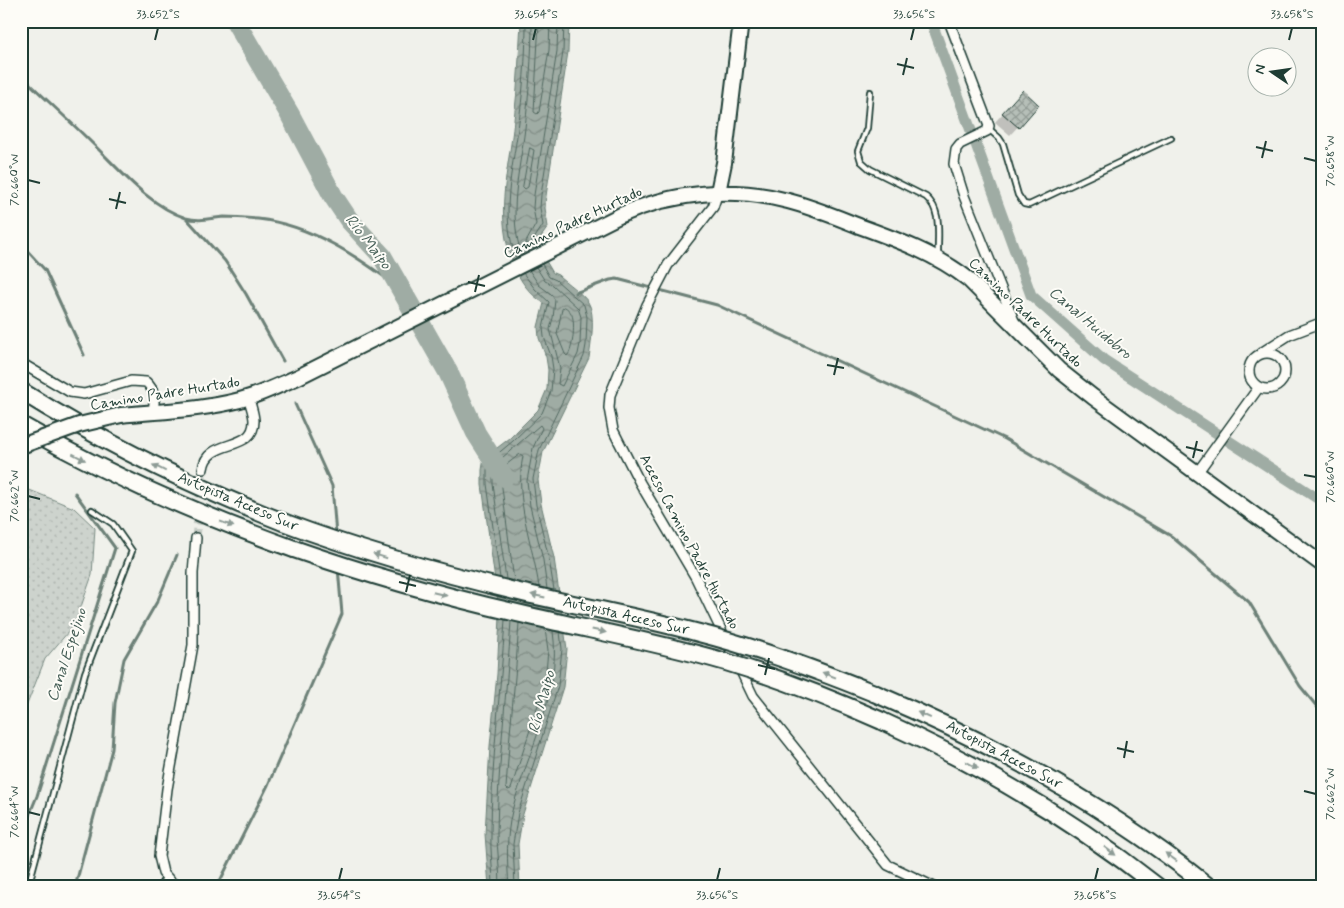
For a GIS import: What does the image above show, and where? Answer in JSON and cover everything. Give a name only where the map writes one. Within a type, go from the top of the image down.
[{"type":"highway","name":"Autopista Acceso Sur","points":[[21,391],[141,459],[211,492],[283,522],[351,547],[519,592],[662,623],[739,644],[808,667],[874,694],[945,724],[1042,774],[1135,831],[1210,887]]},
{"type":"highway","name":"Autopista Acceso Sur","points":[[21,425],[78,457],[161,497],[204,515],[342,566],[428,591],[726,662],[801,687],[882,721],[949,753],[1022,793],[1102,845],[1158,887]]},
{"type":"main road","points":[[718,192],[724,163],[741,21]]},
{"type":"main road","name":"Camino Padre Hurtado","points":[[21,446],[79,425],[121,415],[206,407],[248,398],[298,377],[628,212],[674,198],[718,192],[755,194],[788,201],[884,234],[938,258],[968,279],[1072,381],[1323,564]]},
{"type":"street","points":[[949,21],[987,119],[988,129],[960,144],[956,149],[954,164],[964,196],[1017,329]]},
{"type":"street","name":"Acceso Camino Padre Hurtado","points":[[718,192],[713,207],[668,265],[647,305],[610,395],[609,408],[614,430],[640,483],[696,578],[753,696],[888,865],[934,887]]},
{"type":"street","points":[[1261,353],[1272,353],[1282,360],[1285,372],[1284,377],[1276,386],[1265,389],[1259,387],[1250,379],[1249,367],[1251,361],[1261,353],[1289,335],[1323,322]]},
{"type":"street","points":[[21,363],[70,392],[84,394],[131,381],[146,382],[152,388],[155,398],[153,412]]},
{"type":"street","points":[[1197,473],[1259,387]]},
{"type":"street","points":[[203,469],[205,459],[212,452],[244,440],[251,432],[254,420],[248,398]]},
{"type":"street","points":[[178,887],[166,877],[160,867],[159,856],[170,773],[193,645],[193,574],[196,538]]},
{"type":"lane","points":[[870,92],[867,128],[858,151],[861,161],[870,169],[926,197],[932,202],[937,213],[938,258]]},
{"type":"lane","points":[[988,129],[1004,144],[1018,195],[1024,204],[1029,205],[1171,138]]},
{"type":"lane","points":[[28,887],[85,673],[132,551],[113,524],[92,510]]},
{"type":"lane","points":[[159,887],[166,877]]},
{"type":"shaded area","points":[[22,487],[74,508],[95,528],[92,575],[75,624],[45,659],[26,707],[21,728]]},
{"type":"water","points":[[521,21],[569,21],[568,52],[546,196],[545,208],[548,227],[536,244],[553,273],[558,275],[588,302],[592,314],[592,329],[589,358],[543,452],[538,480],[541,504],[554,558],[567,649],[563,687],[523,814],[518,844],[520,887],[489,887],[485,834],[500,617],[482,485],[482,470],[484,458],[510,438],[538,410],[547,389],[548,370],[546,357],[539,338],[538,327],[544,303],[530,292],[519,277],[508,247],[504,229],[504,193],[512,139]]},
{"type":"building","points":[[1023,90],[1039,105],[1019,128],[1002,113]]},
{"type":"waterway","name":"Río Maipo","points":[[235,21],[289,113],[333,196],[349,220],[382,256],[448,372],[476,433],[504,477]]},
{"type":"waterway","name":"Canal Huidobro","points":[[931,21],[1031,295],[1104,360],[1323,502]]},
{"type":"waterway","points":[[21,75],[147,196],[172,212],[191,219],[250,218],[278,222],[297,228],[352,255],[402,290]]},
{"type":"waterway","points":[[187,219],[225,261],[246,294],[283,361]]},
{"type":"waterway","points":[[21,244],[45,270],[84,355]]},
{"type":"waterway","points":[[575,293],[617,279],[717,305],[1005,439],[1171,536],[1249,602],[1300,686],[1323,714]]},
{"type":"waterway","points":[[295,404],[332,486],[336,535]]},
{"type":"waterway","name":"Canal Espejino","points":[[21,835],[37,796],[115,548],[75,493]]},
{"type":"waterway","points":[[75,887],[112,749],[115,703],[124,659],[158,600],[177,555]]},
{"type":"waterway","points":[[217,887],[268,785],[342,614],[338,568]]},
{"type":"tunnel","points":[[196,538],[203,469]]}]
